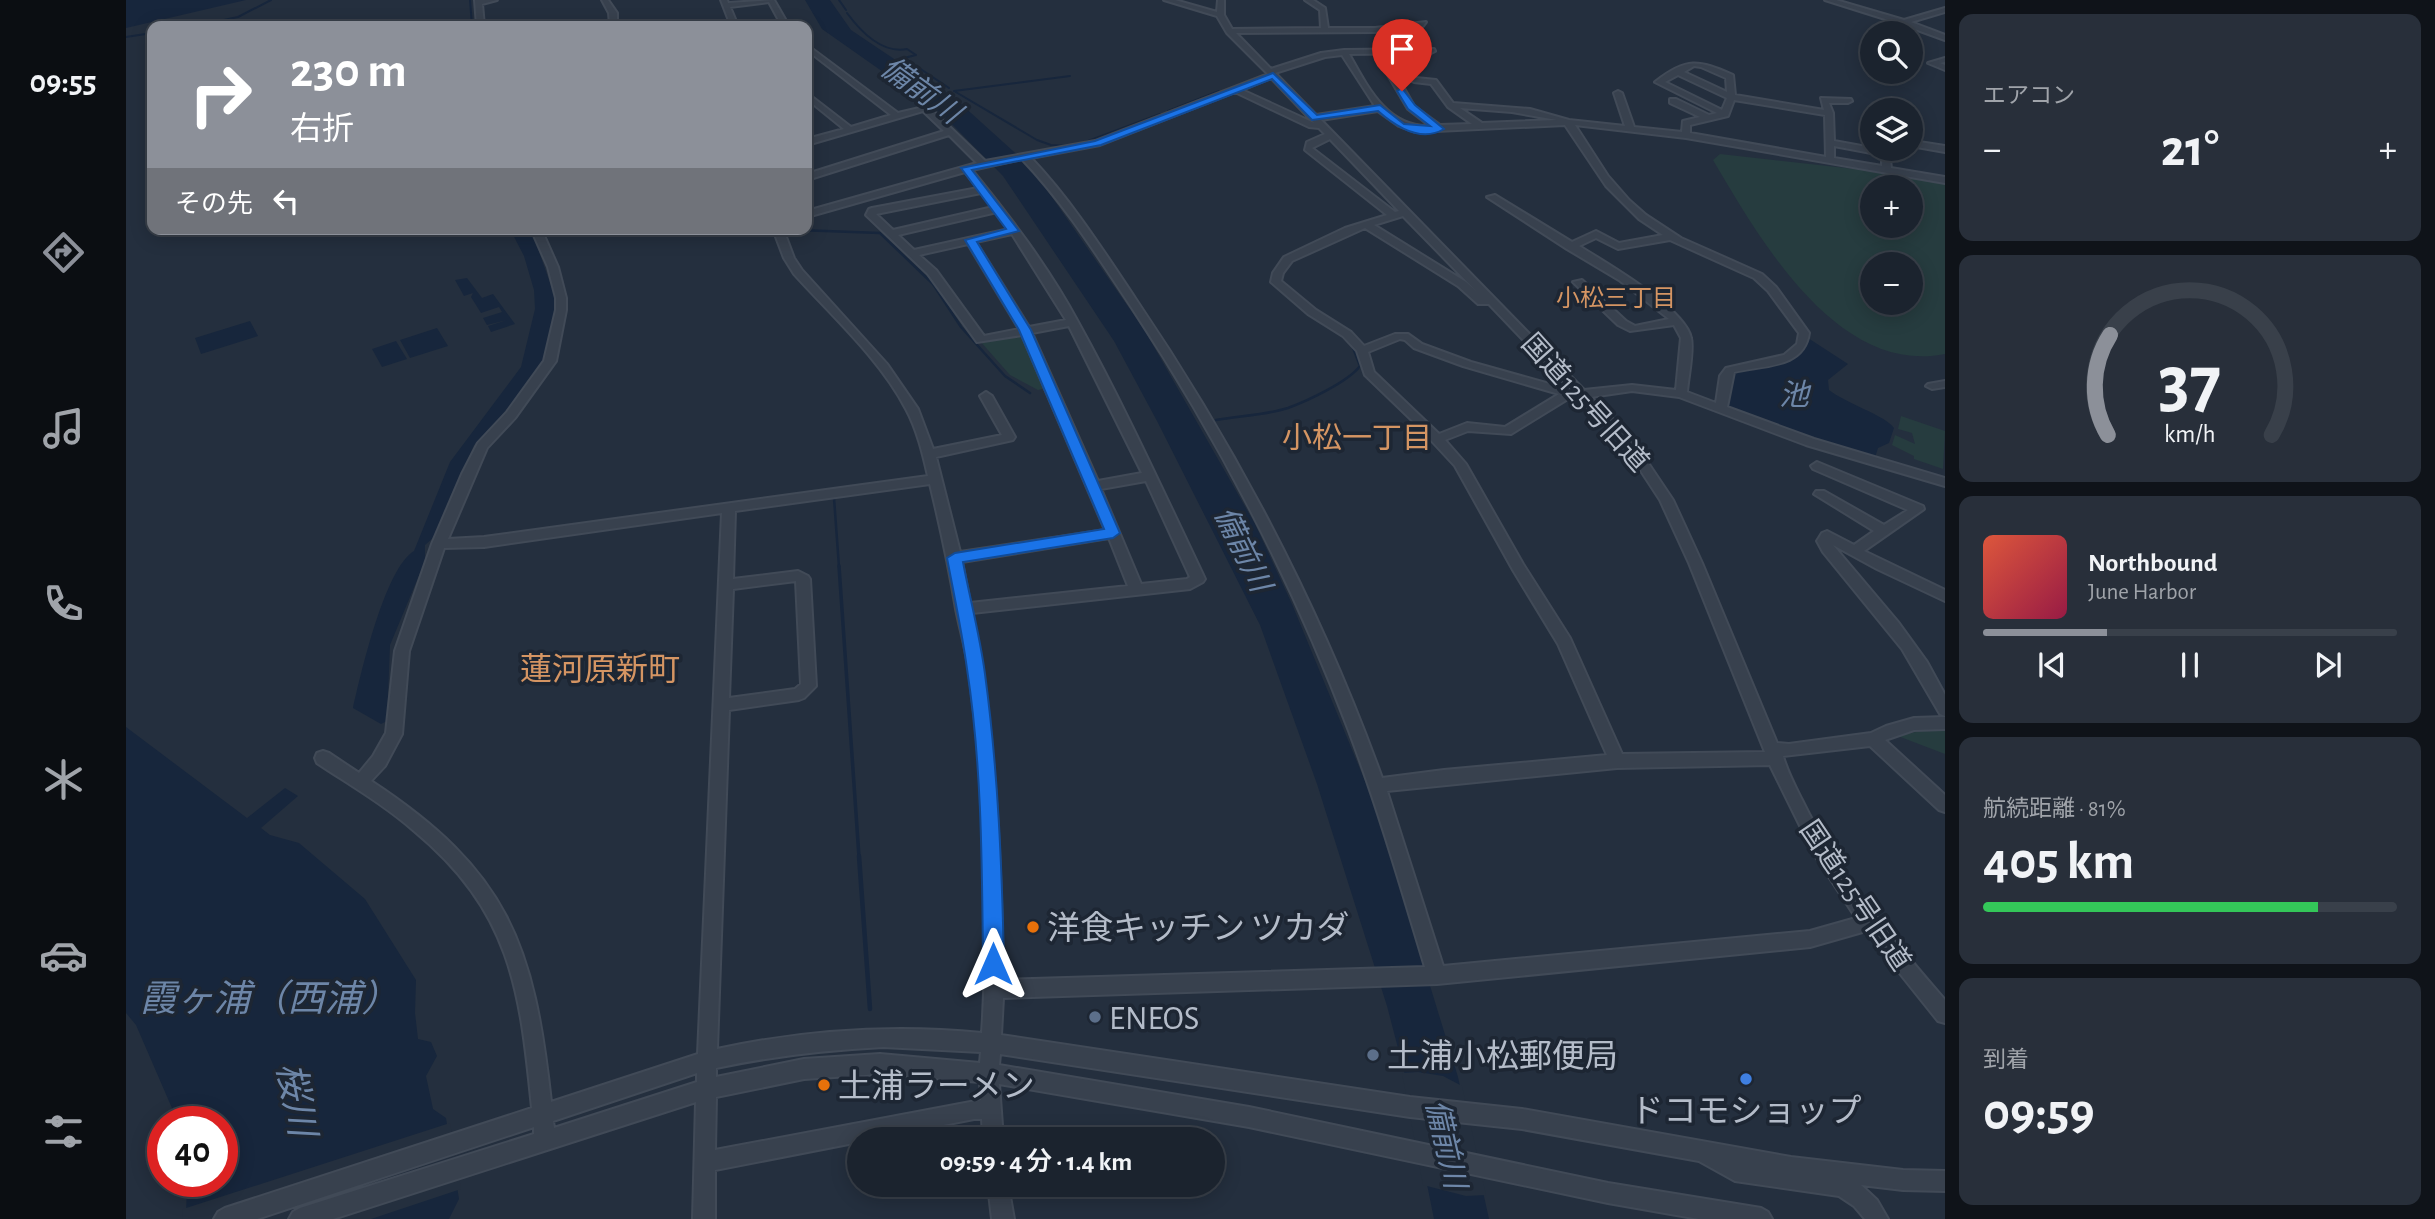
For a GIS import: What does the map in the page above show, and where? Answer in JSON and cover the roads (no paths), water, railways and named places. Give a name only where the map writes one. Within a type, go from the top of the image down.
[{"type":"street","points":[[480,21],[478,1],[494,0]]},
{"type":"street","points":[[605,0],[613,21]]},
{"type":"street","points":[[732,21],[725,3],[771,0],[782,21]]},
{"type":"street","points":[[1167,0],[1220,15],[1220,0]]},
{"type":"street","points":[[1308,0],[1323,9],[1325,31]]},
{"type":"street","points":[[1828,0],[1902,21]]},
{"type":"street","points":[[1908,21],[1945,10]]},
{"type":"street","points":[[1932,13],[1945,17]]},
{"type":"street","name":"国道125号旧道","points":[[1220,15],[1230,31],[1323,126],[1399,213],[1492,300],[1575,393],[1638,455],[1670,503],[1773,754],[1814,839],[1870,922],[1945,1014]]},
{"type":"street","points":[[1230,31],[1277,27],[1353,31],[1423,24]]},
{"type":"street","points":[[1923,29],[1945,38]]},
{"type":"street","points":[[1353,31],[1383,44],[1432,51]]},
{"type":"street","points":[[812,213],[966,168],[1097,143],[1324,55],[1383,44]]},
{"type":"street","points":[[812,51],[897,116]]},
{"type":"street","points":[[1344,52],[1365,90],[1380,108],[1400,126],[1415,130],[1566,122],[1686,135],[1945,180]]},
{"type":"street","points":[[812,61],[822,59]]},
{"type":"street","points":[[1945,60],[1932,63],[1945,68]]},
{"type":"street","points":[[1693,64],[1703,65],[1730,77],[1731,97],[1725,114],[1659,82],[1693,64]]},
{"type":"street","points":[[1394,66],[1406,70],[1392,75],[1411,107],[1439,129]]},
{"type":"street","points":[[1677,72],[1731,97],[1829,113]]},
{"type":"street","points":[[1402,73],[1414,80],[1433,82],[1451,105],[1480,126]]},
{"type":"street","points":[[1234,89],[1312,125],[1323,126],[1380,108]]},
{"type":"street","points":[[1618,93],[1631,130]]},
{"type":"street","points":[[812,99],[849,129]]},
{"type":"street","points":[[1830,161],[1829,113],[1824,100],[1847,101]]},
{"type":"street","points":[[1673,101],[1708,118]]},
{"type":"street","points":[[1451,105],[1474,104],[1550,115],[1566,122],[1590,150],[1607,182],[1633,208],[1669,237],[1688,248],[1758,276],[1767,283],[1804,333],[1801,349],[1790,358],[1730,370],[1726,376],[1721,408]]},
{"type":"street","points":[[812,140],[925,108],[985,164]]},
{"type":"street","points":[[1686,135],[1686,124],[1725,114]]},
{"type":"street","points":[[1323,126],[1308,148],[1312,153],[1399,213]]},
{"type":"street","points":[[812,175],[951,132]]},
{"type":"street","points":[[1830,143],[1886,153],[1887,171]]},
{"type":"street","points":[[1923,146],[1945,149]]},
{"type":"street","points":[[1022,156],[1070,212],[1138,309],[1208,422],[1290,579],[1356,729],[1377,786],[1434,975]]},
{"type":"street","points":[[963,609],[1190,584],[1198,579],[1073,322],[985,190],[966,168]]},
{"type":"street","points":[[985,190],[872,211],[871,215],[932,272],[981,340],[1073,322]]},
{"type":"street","points":[[1492,197],[1623,278],[1678,321],[1686,338],[1681,394]]},
{"type":"street","points":[[892,233],[998,209]]},
{"type":"street","points":[[1399,213],[1348,230],[1288,259],[1278,273],[1276,282],[1312,312],[1347,334],[1362,350],[1369,373],[1460,464],[1518,567],[1565,642],[1617,761]]},
{"type":"street","points":[[1367,225],[1462,284],[1482,302],[1492,300]]},
{"type":"street","points":[[913,253],[1013,231]]},
{"type":"street","points":[[1570,247],[1596,234],[1618,246],[1669,237]]},
{"type":"street","points":[[360,783],[379,761],[394,734],[402,651],[439,544],[482,446],[511,415],[550,361],[561,298],[553,267],[539,235]]},
{"type":"street","points":[[780,235],[798,272],[898,387],[916,418],[929,454],[955,558],[976,670],[992,851],[993,987],[989,1043],[992,1127]]},
{"type":"street","points":[[970,240],[1025,330],[1137,590]]},
{"type":"street","points":[[1578,282],[1622,323],[1634,329],[1678,321]]},
{"type":"street","points":[[1362,350],[1399,336],[1408,337],[1418,346],[1467,364],[1575,393],[1605,393],[1632,388],[1681,394],[1810,442],[1945,482]]},
{"type":"street","points":[[1932,386],[1945,384]]},
{"type":"street","points":[[1436,439],[1467,427],[1502,432],[1575,393]]},
{"type":"street","points":[[929,454],[1009,437],[986,396]]},
{"type":"street","points":[[1817,467],[1917,509],[1854,551]]},
{"type":"street","points":[[1094,486],[1149,477]]},
{"type":"street","points":[[439,544],[484,542],[935,479]]},
{"type":"street","points":[[1820,494],[1884,531]]},
{"type":"street","points":[[704,1219],[706,1088],[729,508]]},
{"type":"street","points":[[955,558],[1113,533]]},
{"type":"street","points":[[1945,596],[1827,536],[1824,541],[1907,646],[1945,710]]},
{"type":"street","points":[[722,705],[799,694],[809,686],[803,579],[798,576],[726,585]]},
{"type":"street","points":[[1377,786],[1617,761],[1773,754],[1873,739],[1891,730],[1914,724],[1945,723]]},
{"type":"street","points":[[1873,739],[1945,805]]},
{"type":"street","points":[[323,758],[431,834],[468,872],[492,904],[506,932],[523,989],[543,1116],[535,1142]]},
{"type":"street","points":[[993,987],[1005,990],[1434,975],[1810,939],[1870,922]]},
{"type":"street","points":[[225,1219],[708,1060],[754,1050],[842,1038],[921,1036],[989,1043],[1410,1107],[1522,1119],[1791,1167],[1903,1180],[1945,1181]]},
{"type":"street","points":[[300,1219],[706,1088],[780,1073],[843,1065],[893,1065],[989,1073],[1249,1117],[1608,1193],[1761,1219]]},
{"type":"street","points":[[706,1162],[974,1110],[990,1110]]},
{"type":"street","points":[[1695,1149],[1735,1171],[1839,1185],[1854,1191],[1868,1202],[1877,1219]]},
{"type":"street","points":[[1000,1197],[1003,1219]]},
{"type":"water","points":[[126,0],[246,0],[147,21],[126,28]]},
{"type":"water","name":"備前川","points":[[805,0],[830,0],[851,30],[961,104],[1038,177],[1145,331],[1255,524],[1292,604],[1374,803],[1458,1077],[1489,1219],[1434,1219],[1405,1075],[1387,1006],[1317,784],[1260,625],[1114,341],[1003,176],[940,112],[822,29]]},
{"type":"water","points":[[513,235],[533,235],[555,297],[555,313],[545,363],[509,412],[474,445],[433,538],[425,545],[425,561],[390,645],[387,721],[381,724],[353,708],[368,647],[393,578],[403,561],[414,551],[450,462],[521,367],[535,309],[534,290],[524,256]]},
{"type":"water","points":[[467,278],[482,298],[493,294],[515,324],[491,332],[488,326],[507,320],[487,325],[483,318],[502,312],[499,307],[481,313],[471,297],[473,293],[464,296],[455,280]]},
{"type":"water","points":[[250,321],[258,336],[201,354],[195,338]]},
{"type":"water","points":[[437,328],[448,346],[410,358],[400,340]]},
{"type":"water","name":"池","points":[[1808,338],[1848,364],[1828,380],[1829,390],[1883,419],[1894,428],[1889,443],[1878,448],[1874,461],[1724,407],[1732,371],[1786,360],[1802,348]]},
{"type":"water","points":[[396,341],[407,359],[382,367],[372,349]]},
{"type":"water","name":"霞ヶ浦（西浦）","points":[[126,727],[247,818],[285,788],[298,796],[261,828],[270,835],[299,843],[365,899],[416,980],[415,1013],[418,1039],[431,1042],[437,1056],[426,1076],[433,1109],[446,1118],[459,1199],[449,1219],[186,1219],[187,1197],[238,1197],[238,1106],[171,1106],[136,1025],[126,1013]]},
{"type":"waterway","points":[[219,21],[238,17],[271,0]]},
{"type":"waterway","points":[[470,0],[472,21]]},
{"type":"waterway","points":[[839,0],[846,10]]},
{"type":"waterway","name":"備前川","points":[[847,13],[866,34],[881,45],[898,50],[907,49],[916,55],[904,58],[949,88]]},
{"type":"waterway","points":[[126,37],[147,34]]},
{"type":"waterway","name":"備前川","points":[[1069,146],[1051,145],[1037,140],[954,91],[1070,76]]},
{"type":"waterway","points":[[1168,111],[1219,91]]},
{"type":"waterway","points":[[1080,144],[1160,114]]},
{"type":"waterway","points":[[812,231],[880,233],[933,284],[961,327],[1005,376],[1030,393]]},
{"type":"waterway","points":[[1216,420],[1280,410],[1327,390],[1360,366],[1352,345]]},
{"type":"waterway","points":[[834,498],[839,567]]},
{"type":"waterway","points":[[839,566],[859,857]]},
{"type":"waterway","points":[[859,856],[870,1009]]},
{"type":"place","name":"洋食キッチン ツカダ","points":[[1033,927]]},
{"type":"place","name":"ENEOS","points":[[1095,1017]]},
{"type":"place","name":"土浦小松郵便局","points":[[1373,1055]]},
{"type":"place","name":"ドコモショップ","points":[[1746,1079]]},
{"type":"place","name":"土浦ラーメン","points":[[824,1085]]},
{"type":"district","name":"小松三丁目","points":[[1616,298]]},
{"type":"district","name":"小松一丁目","points":[[1357,438]]},
{"type":"district","name":"蓮河原新町","points":[[600,669]]},
{"type":"water label","name":"桜川","points":[[297,1099]]}]
